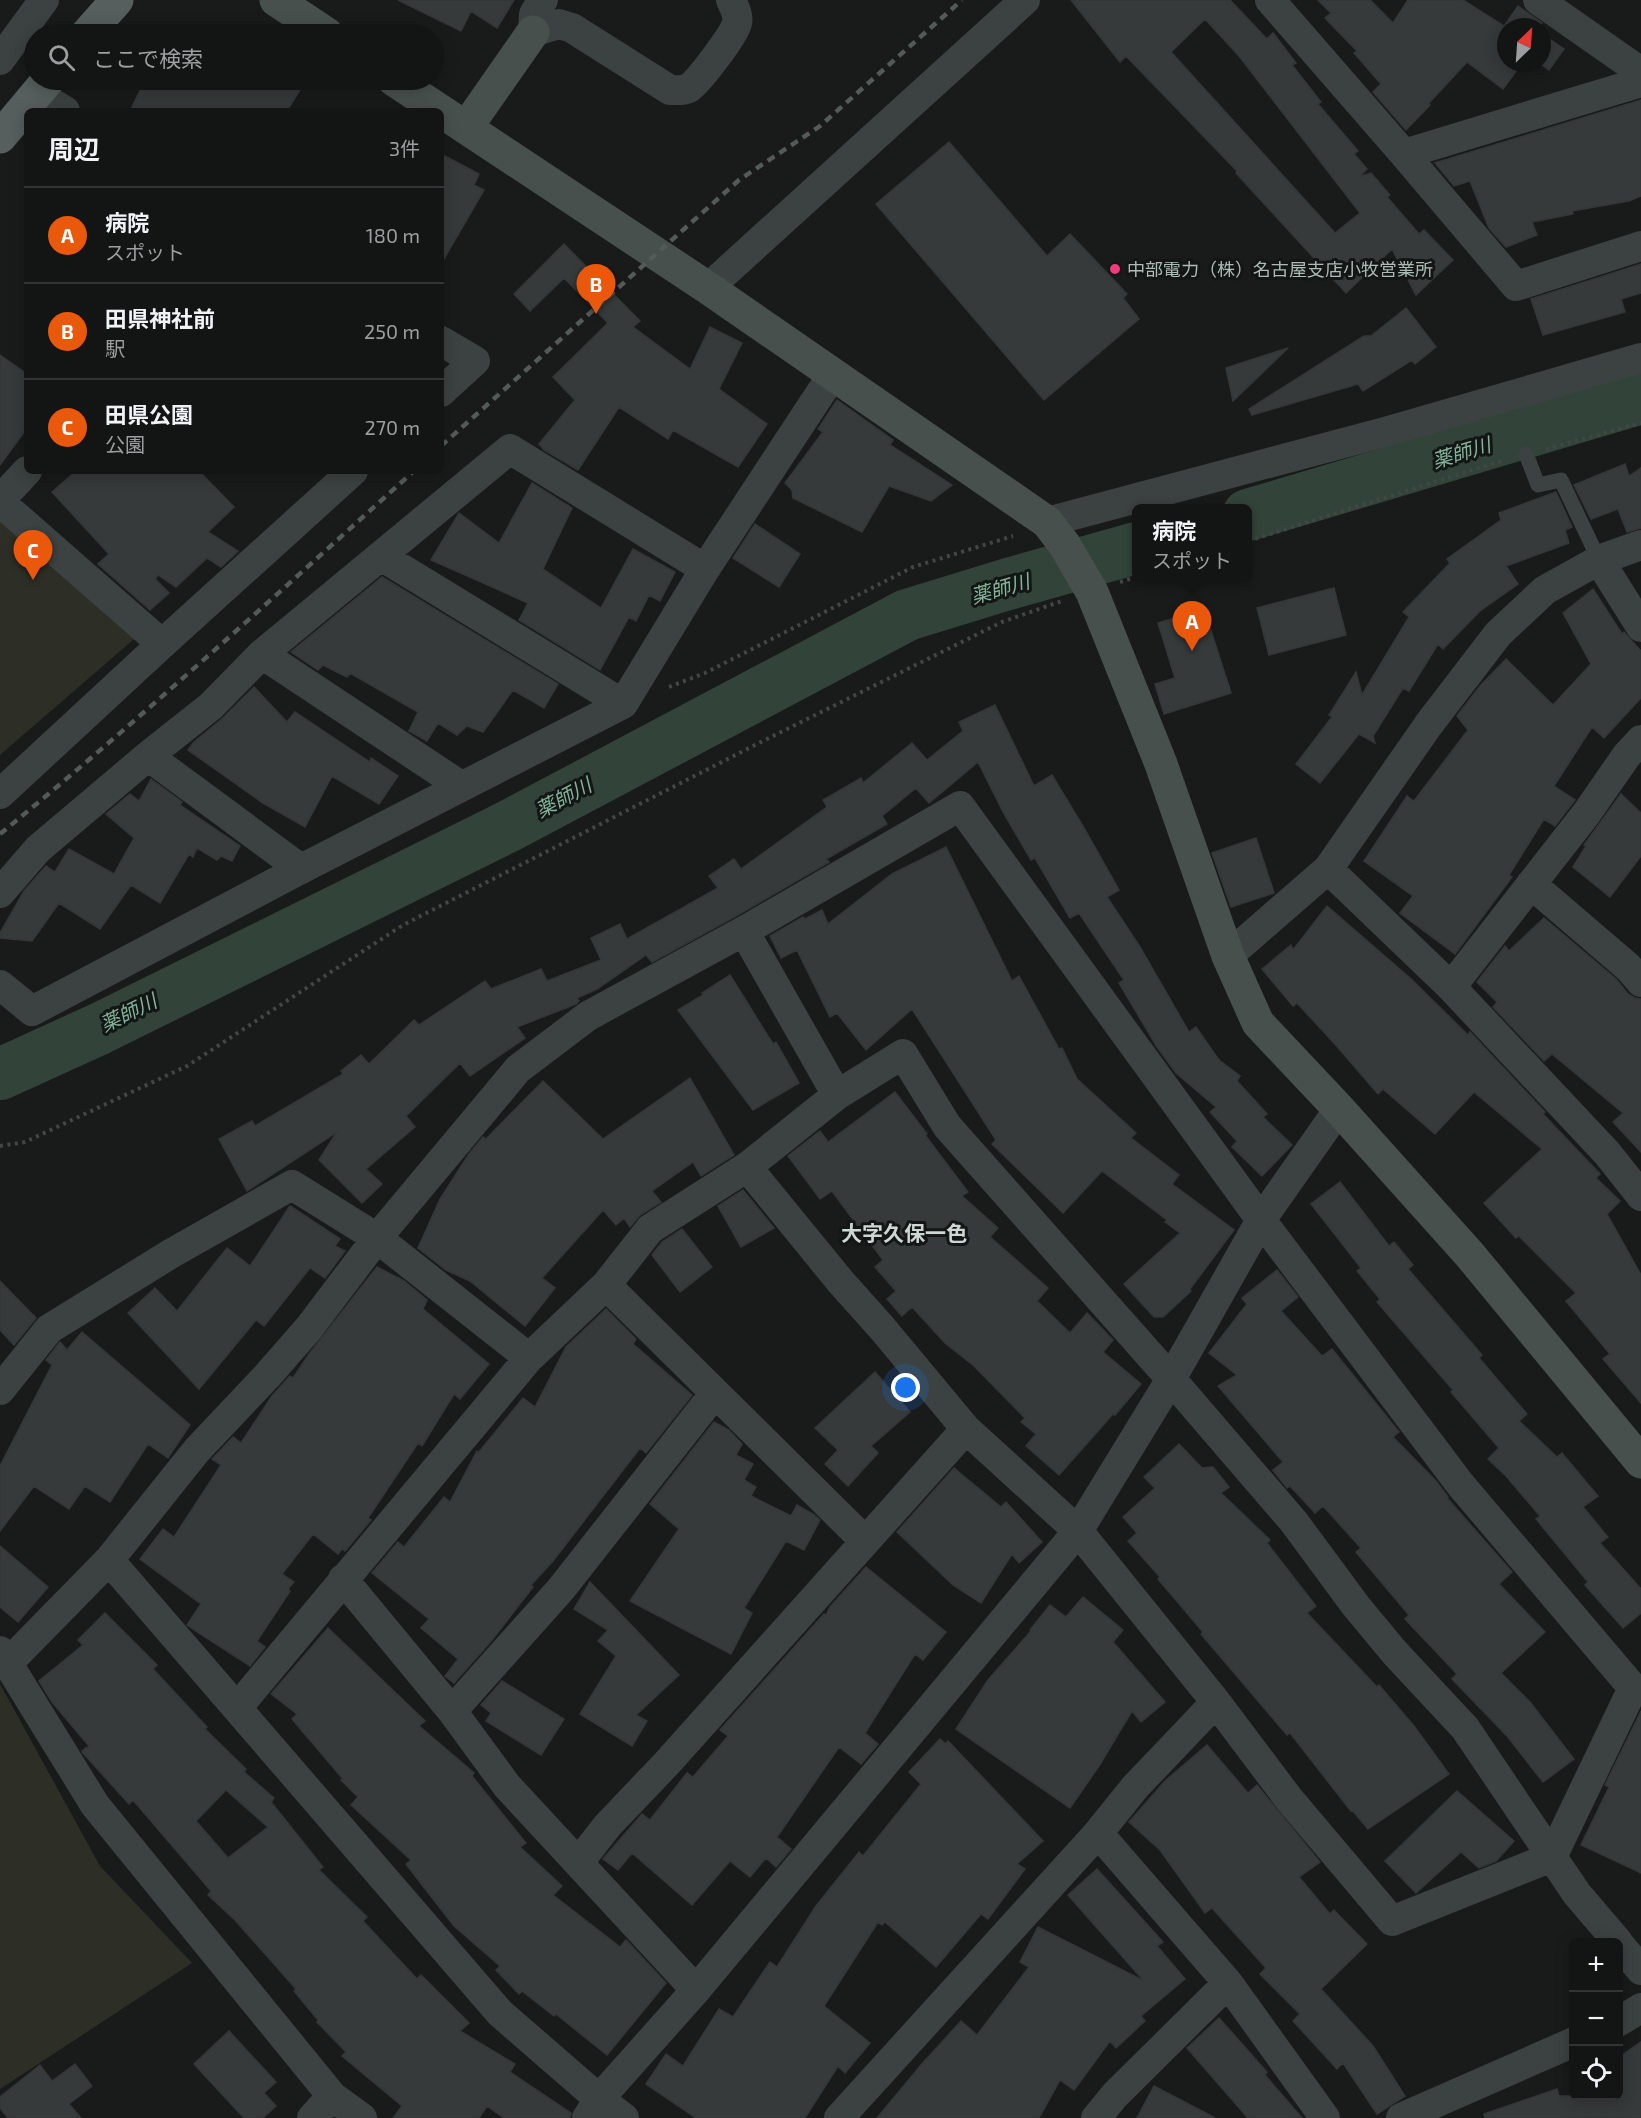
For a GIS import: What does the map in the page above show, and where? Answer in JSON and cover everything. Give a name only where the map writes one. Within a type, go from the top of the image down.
[{"type":"main road","points":[[96,24],[117,0]]},
{"type":"main road","points":[[0,137],[39,90]]},
{"type":"street","points":[[26,24],[44,0]]},
{"type":"street","points":[[276,0],[312,24]]},
{"type":"street","points":[[466,128],[534,32],[534,14],[543,0]]},
{"type":"street","points":[[534,32],[560,24],[572,28],[660,85],[670,90],[686,90],[696,82],[725,44],[737,22],[736,11],[730,0]]},
{"type":"street","points":[[708,288],[1025,0]]},
{"type":"street","points":[[1270,0],[1516,286],[1641,246]]},
{"type":"street","points":[[1538,0],[1641,72]]},
{"type":"street","points":[[0,60],[24,27]]},
{"type":"street","points":[[1404,154],[1641,82]]},
{"type":"street","points":[[46,90],[62,108]]},
{"type":"street","points":[[409,90],[436,108]]},
{"type":"street","points":[[444,113],[708,288],[1047,522],[1064,544],[1092,592],[1161,764],[1227,956],[1258,1023],[1470,1255],[1641,1462]]},
{"type":"street","points":[[444,342],[475,361],[444,389]]},
{"type":"street","points":[[1047,522],[1384,432],[1641,358]]},
{"type":"street","points":[[0,985],[32,1011],[301,869],[623,704],[705,569],[833,374]]},
{"type":"street","points":[[0,893],[38,849],[211,706],[262,654],[510,449],[705,569]]},
{"type":"street","points":[[24,474],[0,501],[162,644]]},
{"type":"street","points":[[0,794],[350,474]]},
{"type":"street","points":[[1227,956],[1329,870],[1429,724],[1498,634],[1545,590],[1599,560],[1641,545]]},
{"type":"street","points":[[381,556],[623,704]]},
{"type":"street","points":[[1599,560],[1641,627]]},
{"type":"street","points":[[262,654],[461,786]]},
{"type":"street","points":[[148,756],[301,869]]},
{"type":"street","points":[[1451,987],[1586,814],[1636,756]]},
{"type":"street","points":[[362,2118],[332,2096],[95,1805],[3,1658],[108,1560],[196,1450],[267,1376],[309,1328],[377,1238],[518,1069],[588,1016],[744,931],[960,806],[1262,1220],[1460,1484],[1634,1688],[1552,1857],[1392,1921],[1288,1799],[1216,1702],[1078,1531],[966,1429],[747,1167]]},
{"type":"street","points":[[1329,870],[1451,987],[1607,1153],[1641,1196]]},
{"type":"street","points":[[1531,884],[1628,967],[1641,982]]},
{"type":"street","points":[[744,931],[837,1095]]},
{"type":"street","points":[[237,1708],[529,1358],[606,1285],[650,1229],[747,1167],[837,1095],[903,1054],[947,1126],[1171,1379],[1294,1522],[1356,1606],[1395,1653],[1465,1728],[1577,1893],[1614,1938]]},
{"type":"street","points":[[593,2109],[696,1990],[1078,1531],[1171,1379],[1262,1220],[1339,1109]]},
{"type":"street","points":[[0,1390],[50,1329],[172,1253],[292,1185],[377,1238],[529,1358]]},
{"type":"street","points":[[606,1285],[865,1541]]},
{"type":"street","points":[[452,1711],[561,1589],[715,1393]]},
{"type":"street","points":[[579,1862],[607,1826],[667,1763],[966,1429]]},
{"type":"street","points":[[108,1560],[500,2013],[593,2109],[624,2118]]},
{"type":"street","points":[[343,1579],[452,1711],[507,1786],[696,1990]]},
{"type":"street","points":[[839,2118],[1098,1833],[1135,1787],[1216,1702]]},
{"type":"street","points":[[1098,1833],[1228,1983],[1325,2118]]},
{"type":"street","points":[[1623,1949],[1641,1970]]},
{"type":"street","points":[[1096,2118],[1115,2094],[1228,1983]]},
{"type":"street","points":[[1623,2019],[1641,2008]]},
{"type":"street","points":[[1401,2118],[1569,2044]]},
{"type":"street","points":[[312,2118],[332,2096]]},
{"type":"lane","points":[[1526,454],[1538,485],[1561,480],[1599,560]]},
{"type":"path","points":[[1252,540],[1449,476],[1641,423]]},
{"type":"path","points":[[623,704],[705,673],[914,567],[996,543],[1047,522]]},
{"type":"path","points":[[0,1146],[25,1142],[187,1066],[403,925],[759,743],[1002,622],[1132,579]]},
{"type":"shaded area","points":[[0,520],[134,639],[0,755]]},
{"type":"shaded area","points":[[0,1684],[100,1866],[192,1963],[0,2089]]},
{"type":"building","points":[[398,0],[514,0],[497,28],[471,11],[461,31]]},
{"type":"building","points":[[1071,0],[1230,0],[1267,39],[1273,33],[1296,63],[1292,65],[1321,102],[1318,104],[1358,151],[1354,154],[1367,169],[1359,177],[1371,173],[1390,195],[1387,197],[1419,234],[1424,230],[1453,260],[1416,295],[1392,249],[1346,293],[1236,173],[1237,171],[1126,56],[1120,62]],"holes":[[[1205,19],[1239,56],[1360,213],[1335,233],[1171,52]]]},
{"type":"building","points":[[1318,0],[1370,0],[1393,23],[1408,0],[1463,0],[1497,22],[1497,72],[1515,72],[1503,89],[1467,62],[1406,130],[1373,92],[1381,84],[1354,53],[1357,51],[1325,18],[1331,13]]},
{"type":"building","points":[[1518,6],[1535,18],[1510,18]]},
{"type":"building","points":[[1551,40],[1564,49],[1551,67]]},
{"type":"building","points":[[140,90],[300,90],[289,108],[131,108]]},
{"type":"building","points":[[1641,100],[1641,196],[1629,201],[1572,211],[1573,214],[1532,222],[1537,235],[1506,247],[1489,228],[1470,181],[1454,186],[1435,163]]},
{"type":"building","points":[[949,142],[1047,256],[1070,234],[1127,294],[1123,298],[1139,319],[1044,400],[876,204]]},
{"type":"building","points":[[444,156],[479,174],[474,185],[484,190],[444,259]]},
{"type":"building","points":[[564,244],[640,321],[633,327],[690,369],[710,327],[742,343],[719,389],[767,424],[738,467],[673,430],[668,439],[619,407],[578,470],[544,450],[539,444],[575,400],[553,377],[608,323],[564,278],[530,311],[514,294]]},
{"type":"building","points":[[1641,264],[1641,293],[1621,299],[1625,312],[1543,335],[1531,299]]},
{"type":"building","points":[[1406,308],[1436,347],[1415,364],[1412,360],[1363,391],[1358,384],[1252,415],[1249,409],[1364,336],[1371,336]]},
{"type":"building","points":[[1288,348],[1233,401],[1226,368]]},
{"type":"building","points":[[0,355],[24,372],[24,432],[0,465]]},
{"type":"building","points":[[837,400],[893,440],[890,445],[952,485],[931,501],[889,486],[862,532],[793,498],[792,490],[785,483],[823,432],[818,429]]},
{"type":"building","points":[[1625,464],[1629,476],[1641,468],[1641,528],[1627,532],[1618,509],[1591,519],[1574,485]]},
{"type":"building","points":[[73,474],[202,474],[234,507],[208,532],[238,551],[221,567],[207,558],[176,587],[158,575],[155,579],[169,593],[150,610],[98,564],[109,554],[52,492]]},
{"type":"building","points":[[532,483],[572,508],[543,569],[601,608],[633,549],[675,572],[660,601],[649,595],[636,621],[629,617],[600,670],[519,620],[528,603],[431,560],[459,513],[499,543]]},
{"type":"building","points":[[1556,492],[1572,527],[1565,530],[1569,543],[1506,566],[1518,584],[1480,611],[1443,649],[1438,644],[1409,691],[1403,688],[1373,736],[1375,743],[1359,734],[1320,783],[1296,764],[1332,717],[1329,715],[1356,672],[1362,695],[1409,617],[1403,612],[1450,563],[1447,559],[1501,520],[1499,513]]},
{"type":"building","points":[[755,524],[800,554],[779,587],[733,558]]},
{"type":"building","points":[[382,577],[558,684],[544,708],[513,690],[483,732],[467,726],[457,735],[438,723],[427,741],[409,731],[418,712],[350,673],[347,677],[323,665],[318,670],[291,652]]},
{"type":"building","points":[[1334,588],[1346,635],[1269,655],[1257,608]]},
{"type":"building","points":[[1593,589],[1622,634],[1624,632],[1641,651],[1641,698],[1604,738],[1592,727],[1554,786],[1575,800],[1555,826],[1544,819],[1509,875],[1512,877],[1455,954],[1400,913],[1413,896],[1364,861],[1407,796],[1414,801],[1468,730],[1457,716],[1480,686],[1506,659],[1553,705],[1591,664],[1563,613]]},
{"type":"building","points":[[1204,609],[1231,693],[1164,714],[1155,684],[1175,678],[1158,623]]},
{"type":"building","points":[[254,687],[287,722],[295,712],[370,762],[371,758],[398,776],[379,804],[332,776],[305,827],[263,803],[188,750]]},
{"type":"building","points":[[995,705],[1034,786],[1052,775],[1084,828],[1119,890],[1107,897],[1140,947],[1189,1032],[1196,1027],[1219,1060],[1240,1076],[1237,1081],[1267,1114],[1263,1117],[1292,1145],[1262,1176],[1232,1147],[1237,1141],[1210,1112],[1216,1107],[1176,1073],[1157,1047],[1119,983],[1124,980],[1079,913],[1070,918],[1035,858],[1031,860],[978,762],[929,803],[916,788],[882,816],[887,824],[826,859],[829,862],[736,916],[652,962],[646,955],[597,989],[577,998],[579,1001],[576,1004],[517,1027],[525,1038],[470,1076],[460,1063],[406,1116],[415,1127],[366,1169],[382,1184],[362,1203],[319,1160],[337,1132],[247,1191],[219,1139],[252,1121],[255,1126],[343,1074],[341,1071],[361,1055],[369,1064],[414,1020],[419,1025],[485,981],[491,989],[541,969],[547,981],[601,960],[591,938],[620,924],[627,939],[718,888],[709,876],[734,859],[741,869],[827,807],[823,800],[861,778],[863,783],[912,743],[927,760],[963,731],[959,722]]},
{"type":"building","points":[[151,779],[182,802],[180,805],[240,846],[232,861],[221,856],[217,860],[197,848],[193,857],[189,854],[160,903],[131,885],[100,929],[59,903],[32,941],[0,938],[0,933],[24,891],[46,866],[55,872],[69,849],[114,874],[134,838],[106,814],[130,794],[139,801]]},
{"type":"building","points":[[1621,794],[1641,813],[1641,856],[1610,897],[1573,867],[1586,846],[1584,845]]},
{"type":"building","points":[[1256,838],[1274,893],[1231,907],[1212,853]]},
{"type":"building","points":[[946,847],[1012,981],[1019,976],[1059,1049],[1062,1048],[1077,1079],[1136,1133],[1131,1138],[1179,1175],[1172,1184],[1234,1230],[1190,1289],[1191,1291],[1163,1317],[1154,1317],[1124,1284],[1180,1233],[1165,1222],[1167,1220],[1102,1171],[1063,1213],[992,1144],[996,1140],[912,1009],[866,1050],[837,1013],[830,1017],[797,950],[781,958],[770,936],[803,917],[805,919],[822,910],[828,924],[892,874]]},
{"type":"building","points":[[1327,906],[1410,978],[1468,1035],[1470,1032],[1545,1112],[1543,1114],[1600,1174],[1596,1178],[1620,1201],[1607,1214],[1641,1275],[1641,1403],[1603,1359],[1610,1354],[1566,1301],[1576,1293],[1519,1236],[1516,1238],[1484,1203],[1542,1149],[1474,1092],[1435,1134],[1383,1089],[1378,1094],[1297,1003],[1293,1006],[1262,969],[1291,945],[1293,950]]},
{"type":"building","points":[[1544,918],[1616,979],[1628,994],[1641,999],[1641,1152],[1613,1122],[1623,1113],[1552,1054],[1544,1061],[1493,1007],[1497,1002],[1477,982],[1505,946],[1509,951]]},
{"type":"building","points":[[730,975],[773,1044],[776,1042],[799,1083],[753,1110],[678,1010]]},
{"type":"building","points":[[690,1078],[734,1155],[701,1176],[693,1162],[652,1191],[661,1202],[640,1215],[630,1227],[624,1218],[616,1225],[603,1210],[542,1278],[555,1288],[525,1326],[470,1281],[446,1270],[418,1248],[440,1199],[469,1154],[483,1137],[486,1139],[543,1081],[603,1139]]},
{"type":"building","points":[[895,1092],[968,1192],[962,1196],[998,1228],[990,1237],[1048,1288],[1037,1301],[1070,1333],[1087,1313],[1113,1340],[1103,1352],[1141,1384],[1059,1475],[1026,1446],[1036,1434],[1021,1422],[1025,1418],[974,1366],[945,1343],[912,1307],[902,1316],[887,1299],[896,1291],[875,1267],[883,1260],[832,1191],[820,1199],[788,1156],[820,1131],[828,1142]]},
{"type":"building","points":[[1340,1182],[1389,1246],[1394,1242],[1413,1265],[1408,1269],[1482,1355],[1479,1358],[1527,1414],[1519,1421],[1557,1457],[1562,1453],[1598,1496],[1583,1507],[1608,1537],[1600,1543],[1641,1589],[1641,1613],[1623,1628],[1585,1585],[1588,1582],[1536,1519],[1540,1516],[1506,1476],[1488,1459],[1499,1448],[1451,1392],[1453,1390],[1377,1302],[1380,1299],[1357,1271],[1361,1268],[1311,1204]]},
{"type":"building","points":[[743,1190],[774,1228],[741,1247],[718,1206]]},
{"type":"building","points":[[290,1206],[340,1239],[335,1246],[345,1251],[325,1278],[310,1268],[264,1326],[256,1320],[199,1389],[128,1313],[155,1288],[177,1311],[227,1248],[250,1266]]},
{"type":"building","points":[[682,1229],[712,1267],[680,1292],[652,1255],[662,1242]]},
{"type":"building","points":[[377,1267],[404,1281],[427,1300],[423,1309],[489,1364],[460,1399],[454,1394],[422,1446],[418,1443],[368,1518],[371,1520],[345,1551],[342,1549],[338,1554],[313,1534],[282,1574],[294,1582],[257,1641],[265,1647],[250,1666],[187,1625],[201,1604],[140,1559],[163,1529],[174,1537],[221,1465],[212,1459],[233,1437],[241,1443],[272,1396],[290,1376],[293,1378]]},
{"type":"building","points":[[1277,1270],[1298,1297],[1281,1311],[1322,1356],[1332,1349],[1399,1432],[1393,1437],[1436,1481],[1447,1498],[1512,1572],[1499,1584],[1545,1632],[1501,1673],[1530,1702],[1574,1759],[1543,1782],[1507,1736],[1452,1679],[1457,1674],[1405,1619],[1409,1615],[1356,1552],[1361,1548],[1323,1506],[1315,1513],[1290,1486],[1287,1488],[1273,1470],[1283,1462],[1218,1386],[1237,1375],[1209,1353],[1247,1304],[1242,1298]]},
{"type":"building","points":[[0,1281],[36,1318],[14,1345],[0,1330]]},
{"type":"building","points":[[606,1309],[636,1339],[633,1344],[692,1395],[646,1453],[640,1448],[553,1561],[531,1585],[533,1587],[492,1640],[454,1683],[445,1676],[458,1659],[421,1628],[429,1619],[372,1573],[398,1542],[404,1547],[444,1497],[450,1502],[477,1451],[479,1452],[523,1398],[535,1407],[566,1347]]},
{"type":"building","points":[[82,1332],[190,1425],[168,1458],[148,1444],[110,1502],[85,1486],[69,1509],[34,1486],[0,1531],[0,1466],[52,1365],[46,1360],[60,1342],[67,1350]]},
{"type":"building","points":[[875,1372],[910,1412],[871,1446],[878,1453],[848,1486],[825,1464],[838,1450],[815,1428]]},
{"type":"building","points":[[714,1422],[729,1430],[742,1444],[736,1455],[753,1464],[744,1480],[756,1487],[751,1496],[791,1516],[797,1505],[820,1520],[804,1550],[786,1541],[744,1608],[752,1613],[731,1654],[630,1601],[679,1529],[650,1504]]},
{"type":"building","points":[[1179,1444],[1202,1468],[1213,1467],[1229,1487],[1221,1493],[1270,1540],[1267,1543],[1316,1606],[1307,1613],[1377,1687],[1379,1685],[1414,1726],[1449,1774],[1368,1829],[1351,1811],[1290,1733],[1287,1735],[1201,1634],[1203,1632],[1158,1579],[1160,1577],[1128,1541],[1137,1533],[1123,1517],[1155,1488],[1144,1477]]},
{"type":"building","points":[[954,1468],[1001,1507],[1006,1502],[1042,1542],[1019,1563],[1012,1554],[981,1603],[953,1585],[897,1532]]},
{"type":"building","points":[[0,1546],[48,1587],[18,1622],[0,1607]]},
{"type":"building","points":[[866,1567],[946,1632],[923,1660],[915,1654],[865,1733],[878,1744],[861,1764],[839,1747],[777,1837],[791,1849],[776,1867],[766,1858],[750,1877],[730,1861],[692,1905],[632,1853],[618,1870],[603,1859],[642,1814],[650,1820],[687,1773],[693,1777],[728,1736],[720,1730],[824,1614],[826,1615],[830,1607]]},
{"type":"building","points":[[590,1582],[679,1675],[636,1715],[647,1721],[632,1746],[580,1714],[616,1656],[598,1641],[608,1630],[574,1609]]},
{"type":"building","points":[[1083,1597],[1123,1630],[1113,1642],[1165,1702],[1141,1722],[1132,1711],[1099,1766],[1070,1808],[956,1729],[988,1680],[1031,1631],[1050,1605],[1066,1617]]},
{"type":"building","points":[[105,1613],[157,1665],[153,1669],[207,1727],[205,1729],[246,1769],[244,1772],[274,1798],[271,1802],[323,1867],[319,1870],[367,1917],[363,1921],[417,1979],[421,1975],[469,2023],[460,2031],[515,2064],[510,2072],[571,2113],[570,2118],[504,2118],[487,2106],[479,2118],[393,2118],[402,2106],[342,2056],[346,2052],[317,2022],[318,2020],[294,1991],[296,1989],[235,1920],[208,1895],[211,1891],[133,1800],[129,1804],[83,1753],[82,1751],[89,1746],[52,1702],[39,1681],[83,1645],[78,1640]],"holes":[[[226,1790],[268,1827],[228,1858],[196,1821]]]},
{"type":"building","points":[[328,1628],[425,1721],[419,1726],[474,1773],[472,1776],[526,1843],[520,1847],[562,1886],[553,1895],[620,1947],[626,1940],[666,1983],[607,2055],[556,2014],[554,2016],[522,1991],[519,1994],[496,1970],[500,1966],[454,1926],[406,1864],[411,1860],[351,1805],[358,1797],[341,1780],[343,1779],[292,1719],[297,1714],[271,1694]]},
{"type":"building","points":[[502,1681],[564,1719],[541,1755],[486,1721],[491,1713],[481,1705]]},
{"type":"building","points":[[1641,1711],[1641,1873],[1581,1845],[1609,1787],[1605,1785]]},
{"type":"building","points":[[940,1739],[946,1744],[948,1741],[1043,1841],[1017,1864],[1025,1869],[988,1919],[981,1914],[936,1967],[885,1922],[882,1925],[878,1922],[824,2006],[870,2043],[845,2073],[838,2066],[805,2118],[696,2118],[646,2084],[666,2054],[683,2066],[719,2009],[733,2017],[770,1962],[777,1967],[816,1906],[859,1852],[863,1856],[921,1784],[909,1772]]},
{"type":"building","points":[[1207,1745],[1248,1793],[1257,1785],[1320,1862],[1299,1877],[1330,1914],[1334,1910],[1367,1944],[1321,1989],[1373,2046],[1405,2096],[1377,2114],[1343,2063],[1337,2069],[1293,2021],[1300,2014],[1260,1974],[1266,1968],[1212,1908],[1205,1913],[1160,1850],[1129,1822],[1165,1781]]},
{"type":"building","points":[[1457,1791],[1514,1841],[1496,1861],[1479,1868],[1461,1852],[1416,1893],[1385,1861]]},
{"type":"building","points":[[1097,1869],[1163,1942],[1157,1946],[1185,1979],[1141,2016],[1145,2021],[1116,2048],[1110,2041],[1074,2090],[1060,2080],[1039,2118],[877,2118],[961,2021],[977,2035],[1029,1967],[1020,1962],[1038,1927],[1144,1981],[1068,1895]]},
{"type":"building","points":[[1219,2018],[1267,2072],[1265,2075],[1302,2118],[1248,2118],[1187,2048]]},
{"type":"building","points":[[229,2031],[276,2082],[264,2093],[276,2106],[263,2118],[244,2118],[194,2064]]},
{"type":"building","points":[[1641,2042],[1641,2118],[1485,2118],[1484,2114],[1557,2089],[1559,2096],[1569,2096],[1569,2100],[1623,2100],[1623,2055]]},
{"type":"building","points":[[75,2064],[92,2086],[69,2104],[81,2118],[8,2118],[0,2108],[0,2097],[40,2065],[52,2081]]},
{"type":"building","points":[[1154,2086],[1215,2118],[1137,2118]]},
{"type":"waterway","name":"薬師川","points":[[1252,514],[1641,398]]},
{"type":"waterway","name":"薬師川","points":[[0,1074],[99,1029],[507,827],[907,615],[1132,549]]},
{"type":"railway","points":[[444,443],[739,180],[820,126],[962,0]]},
{"type":"railway","points":[[0,834],[157,701],[411,474]]},
{"type":"place","name":"中部電力（株）名古屋支店小牧営業所","points":[[1115,269]]},
{"type":"place","name":"田県神社前","points":[[596,314]]},
{"type":"place","name":"田県公園","points":[[33,580]]},
{"type":"place","name":"病院","points":[[1192,651]]},
{"type":"district","name":"大字久保一色","points":[[904,1232]]}]
